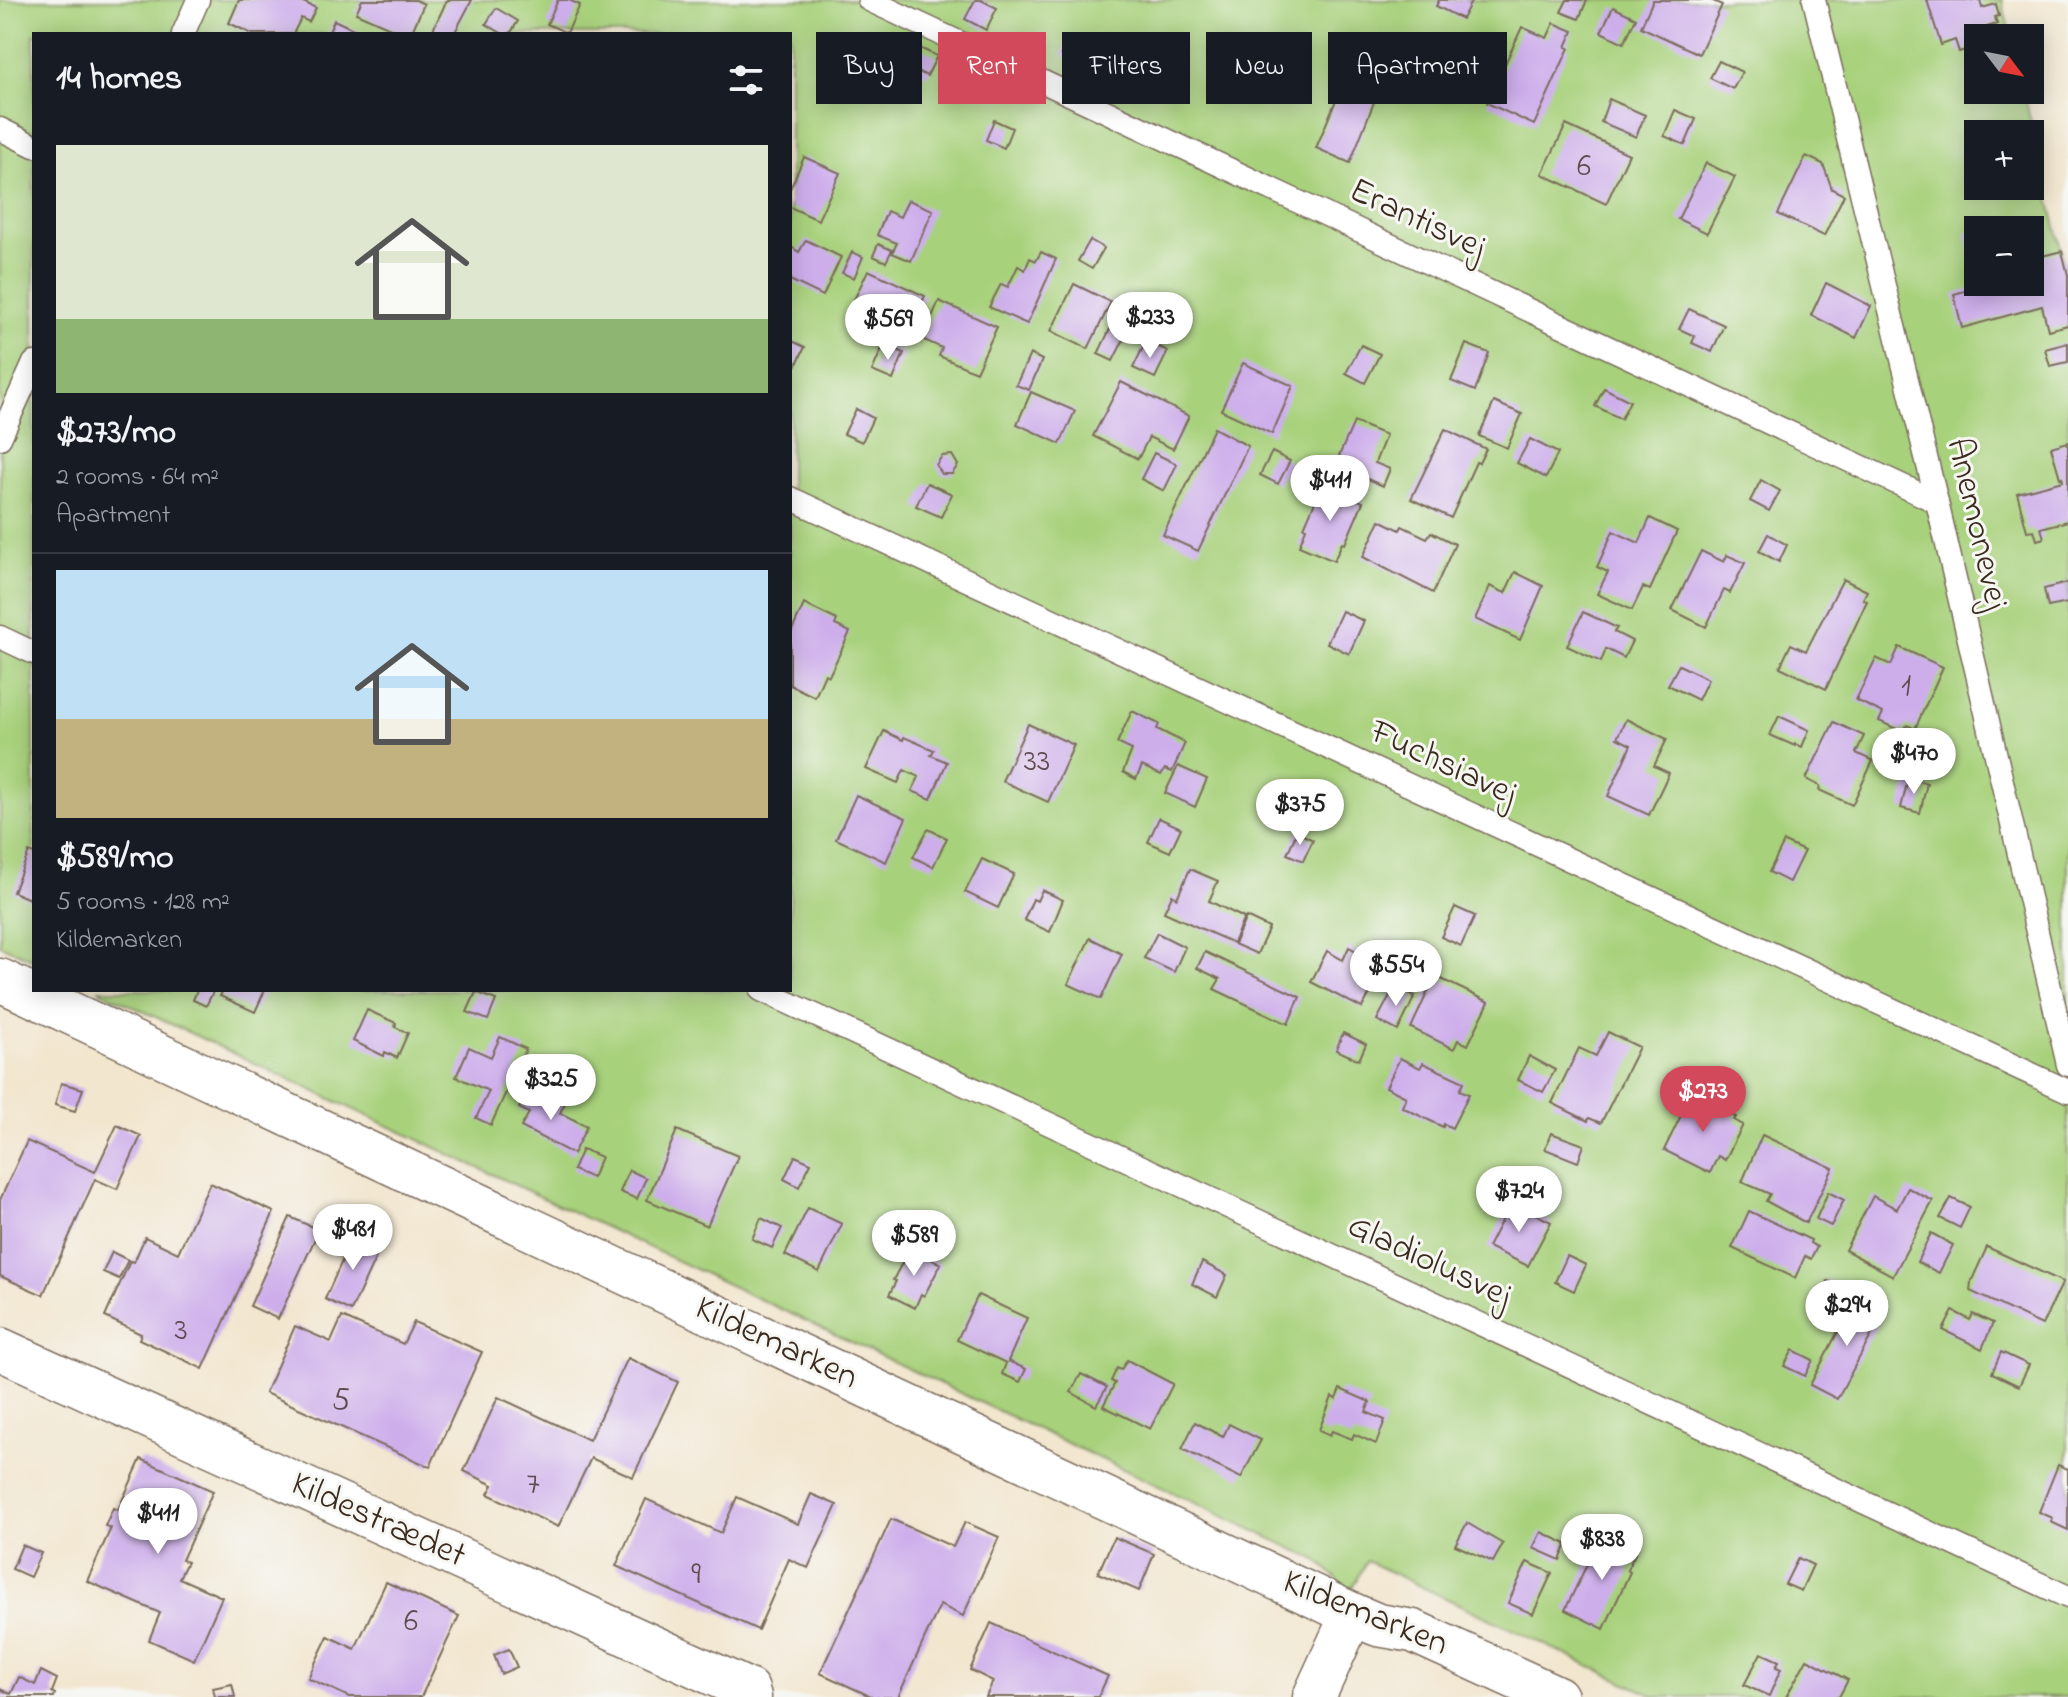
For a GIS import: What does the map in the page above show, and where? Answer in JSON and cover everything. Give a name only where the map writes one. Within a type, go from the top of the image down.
[{"type":"street","name":"Kildemarken","points":[[0,980],[1352,1614],[1378,1625],[1413,1631],[1557,1697]]},
{"type":"street","name":"Kildestrædet","points":[[0,1349],[748,1690],[750,1697]]},
{"type":"street","points":[[1314,1697],[1352,1614]]},
{"type":"lane","points":[[184,32],[198,0]]},
{"type":"lane","name":"Erantisvej","points":[[869,0],[1937,502]]},
{"type":"lane","name":"Anemonevej","points":[[1814,0],[1937,502],[2068,1065]]},
{"type":"lane","points":[[0,129],[32,145]]},
{"type":"lane","points":[[0,438],[32,367]]},
{"type":"lane","name":"Fuchsiavej","points":[[792,499],[2068,1091]]},
{"type":"lane","points":[[0,637],[32,652]]},
{"type":"lane","name":"Gladiolusvej","points":[[765,992],[2068,1597]]},
{"type":"green space","points":[[0,0],[2002,0],[2008,24],[1964,24],[1964,104],[2026,104],[2030,120],[1964,120],[1964,200],[2044,200],[2044,177],[2068,277],[2068,1697],[1656,1697],[1367,1561],[1351,1589],[1317,1560],[102,992],[792,992],[792,32],[32,32],[32,959],[0,945]]},
{"type":"building","points":[[239,0],[299,0],[316,8],[309,22],[301,18],[294,32],[248,32],[229,23]]},
{"type":"building","points":[[362,0],[416,0],[424,4],[412,32],[399,32],[356,13]]},
{"type":"building","points":[[447,0],[472,0],[455,32],[432,32]]},
{"type":"building","points":[[558,0],[569,0],[580,5],[567,32],[547,24]]},
{"type":"building","points":[[975,0],[997,8],[986,30],[965,19]]},
{"type":"building","points":[[1439,0],[1471,2],[1462,19],[1436,6]]},
{"type":"building","points":[[1567,0],[1587,0],[1579,19],[1561,12]]},
{"type":"building","points":[[1653,0],[1711,0],[1722,5],[1699,54],[1641,27]]},
{"type":"building","points":[[1927,0],[1980,0],[1982,8],[1996,4],[1997,24],[1964,24],[1964,50],[1959,52],[1955,40],[1941,45]]},
{"type":"building","points":[[1613,7],[1636,18],[1624,43],[1601,32]]},
{"type":"building","points":[[496,8],[518,21],[511,32],[500,32],[486,24]]},
{"type":"building","points":[[334,20],[360,32],[329,32]]},
{"type":"building","points":[[1554,23],[1573,31],[1566,47],[1569,48],[1534,125],[1489,104],[1507,104],[1507,60],[1522,27],[1547,38]]},
{"type":"building","points":[[922,49],[937,56],[927,76],[922,74]]},
{"type":"building","points":[[1719,61],[1742,72],[1733,89],[1710,78]]},
{"type":"building","points":[[1609,99],[1645,115],[1636,137],[1601,122]]},
{"type":"building","points":[[1334,104],[1373,104],[1350,163],[1316,148]]},
{"type":"building","points":[[1675,110],[1696,119],[1685,145],[1664,136]]},
{"type":"building","points":[[994,120],[1012,128],[1004,148],[986,140]]},
{"type":"building","points":[[1566,125],[1629,154],[1606,204],[1542,174]]},
{"type":"building","points":[[1806,156],[1823,164],[1832,189],[1844,195],[1824,236],[1778,214]]},
{"type":"building","points":[[804,157],[840,173],[818,220],[792,208],[792,184]]},
{"type":"building","points":[[1706,163],[1735,177],[1707,233],[1678,219]]},
{"type":"building","points":[[908,200],[933,210],[911,261],[892,253],[897,243],[877,235],[887,211],[900,217]]},
{"type":"building","points":[[806,240],[841,257],[823,296],[792,281],[792,247],[799,252]]},
{"type":"building","points":[[1090,240],[1104,248],[1092,269],[1078,261]]},
{"type":"building","points":[[878,244],[892,250],[886,262],[873,256]]},
{"type":"building","points":[[2062,251],[2068,275],[2068,325],[2048,330],[2042,306],[1962,328],[1954,294],[1964,291],[1964,296],[2044,296],[2044,256]]},
{"type":"building","points":[[852,252],[863,257],[854,278],[842,273]]},
{"type":"building","points":[[1041,252],[1056,259],[1027,324],[989,307],[1001,284],[1008,287],[1018,266],[1025,270],[1030,258],[1036,261]]},
{"type":"building","points":[[868,270],[925,296],[914,319],[898,313],[886,338],[845,319]]},
{"type":"building","points":[[1826,283],[1871,306],[1856,338],[1811,315]]},
{"type":"building","points":[[1074,284],[1111,302],[1088,349],[1051,331]]},
{"type":"building","points":[[939,301],[997,327],[976,372],[939,356],[942,348],[922,339]]},
{"type":"building","points":[[1689,309],[1724,325],[1712,352],[1692,343],[1695,336],[1679,329]]},
{"type":"building","points":[[1110,329],[1125,337],[1113,361],[1098,354]]},
{"type":"building","points":[[792,341],[805,347],[792,370]]},
{"type":"building","points":[[1146,341],[1168,351],[1155,378],[1133,368]]},
{"type":"building","points":[[2068,343],[2068,362],[2050,366],[2045,349]]},
{"type":"building","points":[[884,344],[904,353],[893,380],[872,371]]},
{"type":"building","points":[[1466,344],[1489,353],[1475,391],[1451,381]]},
{"type":"building","points":[[1361,345],[1380,354],[1365,383],[1346,373]]},
{"type":"building","points":[[1030,354],[1042,360],[1029,390],[1016,385]]},
{"type":"building","points":[[1243,363],[1293,386],[1272,434],[1221,410]]},
{"type":"building","points":[[1121,382],[1189,416],[1173,449],[1149,437],[1138,459],[1093,436]]},
{"type":"building","points":[[1604,388],[1630,401],[1621,419],[1595,406]]},
{"type":"building","points":[[1031,392],[1075,411],[1060,444],[1017,424]]},
{"type":"building","points":[[1494,402],[1522,414],[1507,448],[1479,436]]},
{"type":"building","points":[[856,409],[873,418],[862,442],[844,434]]},
{"type":"building","points":[[1354,422],[1386,435],[1375,463],[1390,469],[1383,486],[1335,465]]},
{"type":"building","points":[[1214,428],[1248,446],[1198,551],[1163,535]]},
{"type":"building","points":[[1445,429],[1486,449],[1479,463],[1476,462],[1451,518],[1411,499]]},
{"type":"building","points":[[1530,439],[1558,453],[1546,478],[1517,463]]},
{"type":"building","points":[[2068,442],[2068,521],[2041,528],[2044,538],[2037,540],[2034,530],[2027,531],[2017,493],[2063,481],[2051,447]]},
{"type":"building","points":[[1272,452],[1290,461],[1278,484],[1260,475]]},
{"type":"building","points":[[1154,453],[1177,464],[1164,491],[1141,479]]},
{"type":"building","points":[[952,455],[958,465],[952,474],[942,474],[936,465],[942,456]]},
{"type":"building","points":[[1761,480],[1780,491],[1769,511],[1750,501]]},
{"type":"building","points":[[927,483],[952,494],[941,517],[916,506]]},
{"type":"building","points":[[1322,485],[1363,502],[1334,561],[1299,546]]},
{"type":"building","points":[[1650,518],[1677,531],[1650,590],[1643,587],[1632,610],[1597,594],[1608,572],[1597,567],[1613,531],[1639,543]]},
{"type":"building","points":[[1380,520],[1427,538],[1431,532],[1455,544],[1433,593],[1363,557]]},
{"type":"building","points":[[1768,534],[1787,545],[1779,562],[1759,551]]},
{"type":"building","points":[[1701,551],[1724,562],[1727,555],[1745,563],[1730,593],[1724,590],[1706,627],[1672,610]]},
{"type":"building","points":[[1515,572],[1543,586],[1520,640],[1475,619],[1490,586],[1505,593]]},
{"type":"building","points":[[1843,579],[1867,591],[1863,599],[1867,601],[1826,689],[1780,667],[1791,644],[1806,651]]},
{"type":"building","points":[[2067,583],[2068,603],[2048,607],[2044,589]]},
{"type":"building","points":[[804,604],[837,620],[835,625],[850,632],[815,697],[792,686],[792,631]]},
{"type":"building","points":[[1342,611],[1364,621],[1349,654],[1327,643]]},
{"type":"building","points":[[1583,612],[1617,628],[1614,632],[1632,641],[1624,658],[1606,649],[1601,662],[1567,646]]},
{"type":"building","points":[[1899,647],[1943,667],[1915,729],[1907,725],[1903,732],[1879,721],[1883,713],[1856,700],[1876,658],[1891,665]]},
{"type":"building","points":[[1679,665],[1708,679],[1698,700],[1668,685]]},
{"type":"building","points":[[1132,711],[1159,724],[1157,729],[1185,743],[1172,772],[1165,769],[1161,775],[1142,766],[1136,779],[1123,772],[1132,750],[1117,743]]},
{"type":"building","points":[[1779,716],[1809,730],[1802,747],[1770,735]]},
{"type":"building","points":[[1626,719],[1667,739],[1654,766],[1669,773],[1649,815],[1608,796],[1631,745],[1617,738]]},
{"type":"building","points":[[1834,722],[1864,736],[1856,753],[1873,761],[1852,805],[1819,790],[1820,786],[1806,779]]},
{"type":"building","points":[[1028,724],[1074,745],[1048,802],[1002,781]]},
{"type":"building","points":[[884,731],[934,750],[931,755],[947,762],[931,799],[912,791],[919,777],[904,770],[898,783],[866,769]]},
{"type":"building","points":[[1178,766],[1207,779],[1195,807],[1165,793]]},
{"type":"building","points":[[1908,779],[1927,783],[1920,813],[1901,808]]},
{"type":"building","points":[[856,795],[906,818],[886,862],[836,839]]},
{"type":"building","points":[[1159,818],[1181,828],[1170,852],[1148,842]]},
{"type":"building","points":[[928,829],[947,838],[933,867],[913,857]]},
{"type":"building","points":[[1297,832],[1313,840],[1303,861],[1287,854]]},
{"type":"building","points":[[1784,842],[1804,851],[1789,882],[1769,872]]},
{"type":"building","points":[[29,852],[32,853],[32,900],[13,892]]},
{"type":"building","points":[[982,859],[1014,874],[998,908],[965,892]]},
{"type":"building","points":[[1190,869],[1218,881],[1209,901],[1244,918],[1233,943],[1164,912],[1172,895],[1177,898]]},
{"type":"building","points":[[1042,890],[1063,900],[1050,932],[1024,920],[1033,899],[1037,901]]},
{"type":"building","points":[[1455,907],[1475,916],[1461,946],[1441,937]]},
{"type":"building","points":[[1246,917],[1269,928],[1257,954],[1234,944]]},
{"type":"building","points":[[1157,933],[1185,947],[1174,972],[1144,958]]},
{"type":"building","points":[[1090,938],[1122,954],[1101,999],[1068,984]]},
{"type":"building","points":[[1349,947],[1374,961],[1370,970],[1380,975],[1362,1008],[1311,982],[1327,951],[1343,960]]},
{"type":"building","points":[[1205,952],[1300,997],[1288,1024],[1214,989],[1220,979],[1197,968]]},
{"type":"building","points":[[1435,976],[1489,1002],[1468,1045],[1458,1040],[1454,1049],[1411,1028]]},
{"type":"building","points":[[1395,986],[1415,996],[1398,1031],[1377,1020]]},
{"type":"building","points":[[196,992],[213,992],[206,1006],[193,1000]]},
{"type":"building","points":[[222,992],[264,992],[255,1012],[220,996]]},
{"type":"building","points":[[476,992],[496,1000],[488,1020],[467,1012]]},
{"type":"building","points":[[367,1010],[396,1023],[395,1027],[408,1033],[397,1058],[385,1052],[384,1056],[353,1041]]},
{"type":"building","points":[[1608,1032],[1639,1047],[1601,1123],[1589,1118],[1588,1121],[1552,1103],[1579,1048],[1596,1056]]},
{"type":"building","points":[[1343,1033],[1366,1044],[1359,1060],[1336,1050]]},
{"type":"building","points":[[500,1037],[526,1049],[491,1125],[476,1118],[489,1091],[456,1077],[469,1047],[491,1057]]},
{"type":"building","points":[[1529,1056],[1555,1070],[1543,1092],[1518,1080]]},
{"type":"building","points":[[1400,1058],[1420,1068],[1423,1063],[1464,1082],[1460,1090],[1469,1094],[1452,1128],[1444,1124],[1443,1127],[1402,1107],[1406,1097],[1386,1087]]},
{"type":"building","points":[[61,1083],[83,1089],[75,1111],[55,1105]]},
{"type":"building","points":[[540,1090],[565,1103],[560,1113],[587,1126],[573,1154],[521,1127],[529,1113],[519,1108],[527,1093],[537,1097]]},
{"type":"building","points":[[1691,1095],[1736,1117],[1734,1120],[1743,1125],[1725,1160],[1718,1156],[1710,1173],[1664,1150]]},
{"type":"building","points":[[117,1125],[141,1136],[117,1189],[95,1179],[43,1295],[0,1276],[0,1200],[27,1141],[95,1172]]},
{"type":"building","points":[[677,1130],[738,1156],[707,1226],[647,1200]]},
{"type":"building","points":[[1551,1133],[1584,1145],[1578,1162],[1545,1149]]},
{"type":"building","points":[[1762,1135],[1833,1168],[1806,1223],[1766,1201],[1770,1194],[1742,1182]]},
{"type":"building","points":[[582,1149],[601,1157],[592,1178],[573,1170]]},
{"type":"building","points":[[795,1156],[811,1163],[799,1187],[784,1179]]},
{"type":"building","points":[[629,1170],[646,1178],[637,1199],[620,1192]]},
{"type":"building","points":[[210,1183],[274,1212],[203,1369],[139,1339],[141,1334],[105,1317],[130,1261],[134,1262],[145,1237],[178,1253]]},
{"type":"building","points":[[1908,1188],[1933,1201],[1893,1276],[1845,1250],[1873,1196],[1897,1209]]},
{"type":"building","points":[[1828,1192],[1844,1200],[1831,1226],[1816,1219]]},
{"type":"building","points":[[1951,1198],[1970,1207],[1960,1228],[1940,1218]]},
{"type":"building","points":[[1511,1202],[1551,1222],[1528,1266],[1488,1247]]},
{"type":"building","points":[[808,1208],[842,1224],[819,1272],[785,1255]]},
{"type":"building","points":[[1749,1211],[1811,1240],[1810,1243],[1817,1247],[1811,1259],[1805,1256],[1795,1278],[1732,1248]]},
{"type":"building","points":[[290,1217],[319,1230],[278,1319],[250,1306]]},
{"type":"building","points":[[761,1218],[782,1228],[772,1248],[752,1239]]},
{"type":"building","points":[[1931,1233],[1953,1245],[1939,1273],[1917,1262]]},
{"type":"building","points":[[354,1234],[381,1246],[351,1311],[325,1299]]},
{"type":"building","points":[[1987,1247],[2063,1282],[2042,1325],[1970,1291]]},
{"type":"building","points":[[910,1248],[941,1264],[915,1308],[889,1295],[896,1281],[893,1280]]},
{"type":"building","points":[[112,1252],[128,1260],[119,1279],[103,1272]]},
{"type":"building","points":[[1567,1256],[1586,1265],[1574,1291],[1555,1282]]},
{"type":"building","points":[[1202,1262],[1227,1275],[1217,1297],[1192,1284]]},
{"type":"building","points":[[1828,1281],[1851,1291],[1838,1320],[1816,1310]]},
{"type":"building","points":[[978,1295],[1027,1318],[1008,1361],[1026,1369],[1020,1382],[1002,1374],[1006,1363],[957,1340]]},
{"type":"building","points":[[1856,1297],[1884,1312],[1837,1399],[1810,1385]]},
{"type":"building","points":[[1953,1311],[1970,1320],[1973,1314],[1993,1323],[1982,1349],[1943,1330]]},
{"type":"building","points":[[342,1317],[403,1344],[414,1322],[482,1352],[430,1467],[265,1393],[295,1326],[331,1342]]},
{"type":"building","points":[[1793,1350],[1813,1360],[1805,1376],[1784,1366]]},
{"type":"building","points":[[2001,1352],[2029,1365],[2019,1386],[1992,1373]]},
{"type":"building","points":[[628,1358],[678,1382],[633,1477],[591,1458],[558,1527],[488,1494],[493,1485],[464,1471],[498,1397],[589,1440]]},
{"type":"building","points":[[1127,1360],[1173,1384],[1150,1429],[1103,1406],[1115,1383],[1111,1381],[1117,1368],[1121,1370]]},
{"type":"building","points":[[1081,1374],[1107,1387],[1096,1406],[1071,1392]]},
{"type":"building","points":[[1340,1389],[1370,1402],[1366,1412],[1385,1420],[1376,1444],[1354,1434],[1352,1439],[1332,1431],[1330,1435],[1319,1430],[1332,1397],[1336,1399]]},
{"type":"building","points":[[1195,1422],[1223,1437],[1229,1424],[1261,1440],[1241,1478],[1182,1449]]},
{"type":"building","points":[[141,1459],[213,1491],[182,1560],[187,1562],[179,1578],[222,1597],[194,1660],[149,1640],[160,1613],[87,1581],[111,1528],[105,1526],[113,1508],[118,1510]]},
{"type":"building","points":[[2058,1465],[2068,1469],[2068,1530],[2039,1512]]},
{"type":"building","points":[[811,1494],[837,1505],[808,1568],[789,1559],[758,1630],[616,1566],[646,1499],[721,1533],[737,1497],[798,1524]]},
{"type":"building","points":[[891,1519],[953,1547],[965,1522],[999,1537],[963,1616],[940,1605],[898,1697],[872,1697],[820,1673]]},
{"type":"building","points":[[1467,1523],[1503,1544],[1493,1562],[1455,1545]]},
{"type":"building","points":[[1541,1532],[1567,1544],[1560,1560],[1533,1548]]},
{"type":"building","points":[[1606,1533],[1638,1548],[1604,1629],[1565,1610],[1592,1554],[1595,1555]]},
{"type":"building","points":[[1114,1537],[1154,1554],[1139,1591],[1098,1573]]},
{"type":"building","points":[[22,1545],[41,1553],[30,1577],[12,1569]]},
{"type":"building","points":[[1798,1558],[1813,1565],[1801,1591],[1785,1584]]},
{"type":"building","points":[[1527,1562],[1552,1573],[1533,1614],[1508,1603]]},
{"type":"building","points":[[386,1582],[459,1616],[421,1697],[349,1697],[308,1678],[328,1636],[355,1649]]},
{"type":"building","points":[[991,1623],[1108,1676],[1098,1697],[986,1697],[993,1681],[970,1670]]},
{"type":"building","points":[[509,1649],[517,1667],[501,1674],[494,1655]]},
{"type":"building","points":[[1761,1653],[1779,1661],[1776,1667],[1781,1669],[1769,1696],[1744,1685]]},
{"type":"building","points":[[1807,1659],[1848,1680],[1839,1697],[1786,1697]]},
{"type":"building","points":[[41,1671],[57,1679],[52,1692],[54,1697],[0,1697],[0,1689],[11,1694],[19,1677],[35,1685]]},
{"type":"building","points":[[232,1684],[235,1697],[215,1697],[213,1688]]}]
